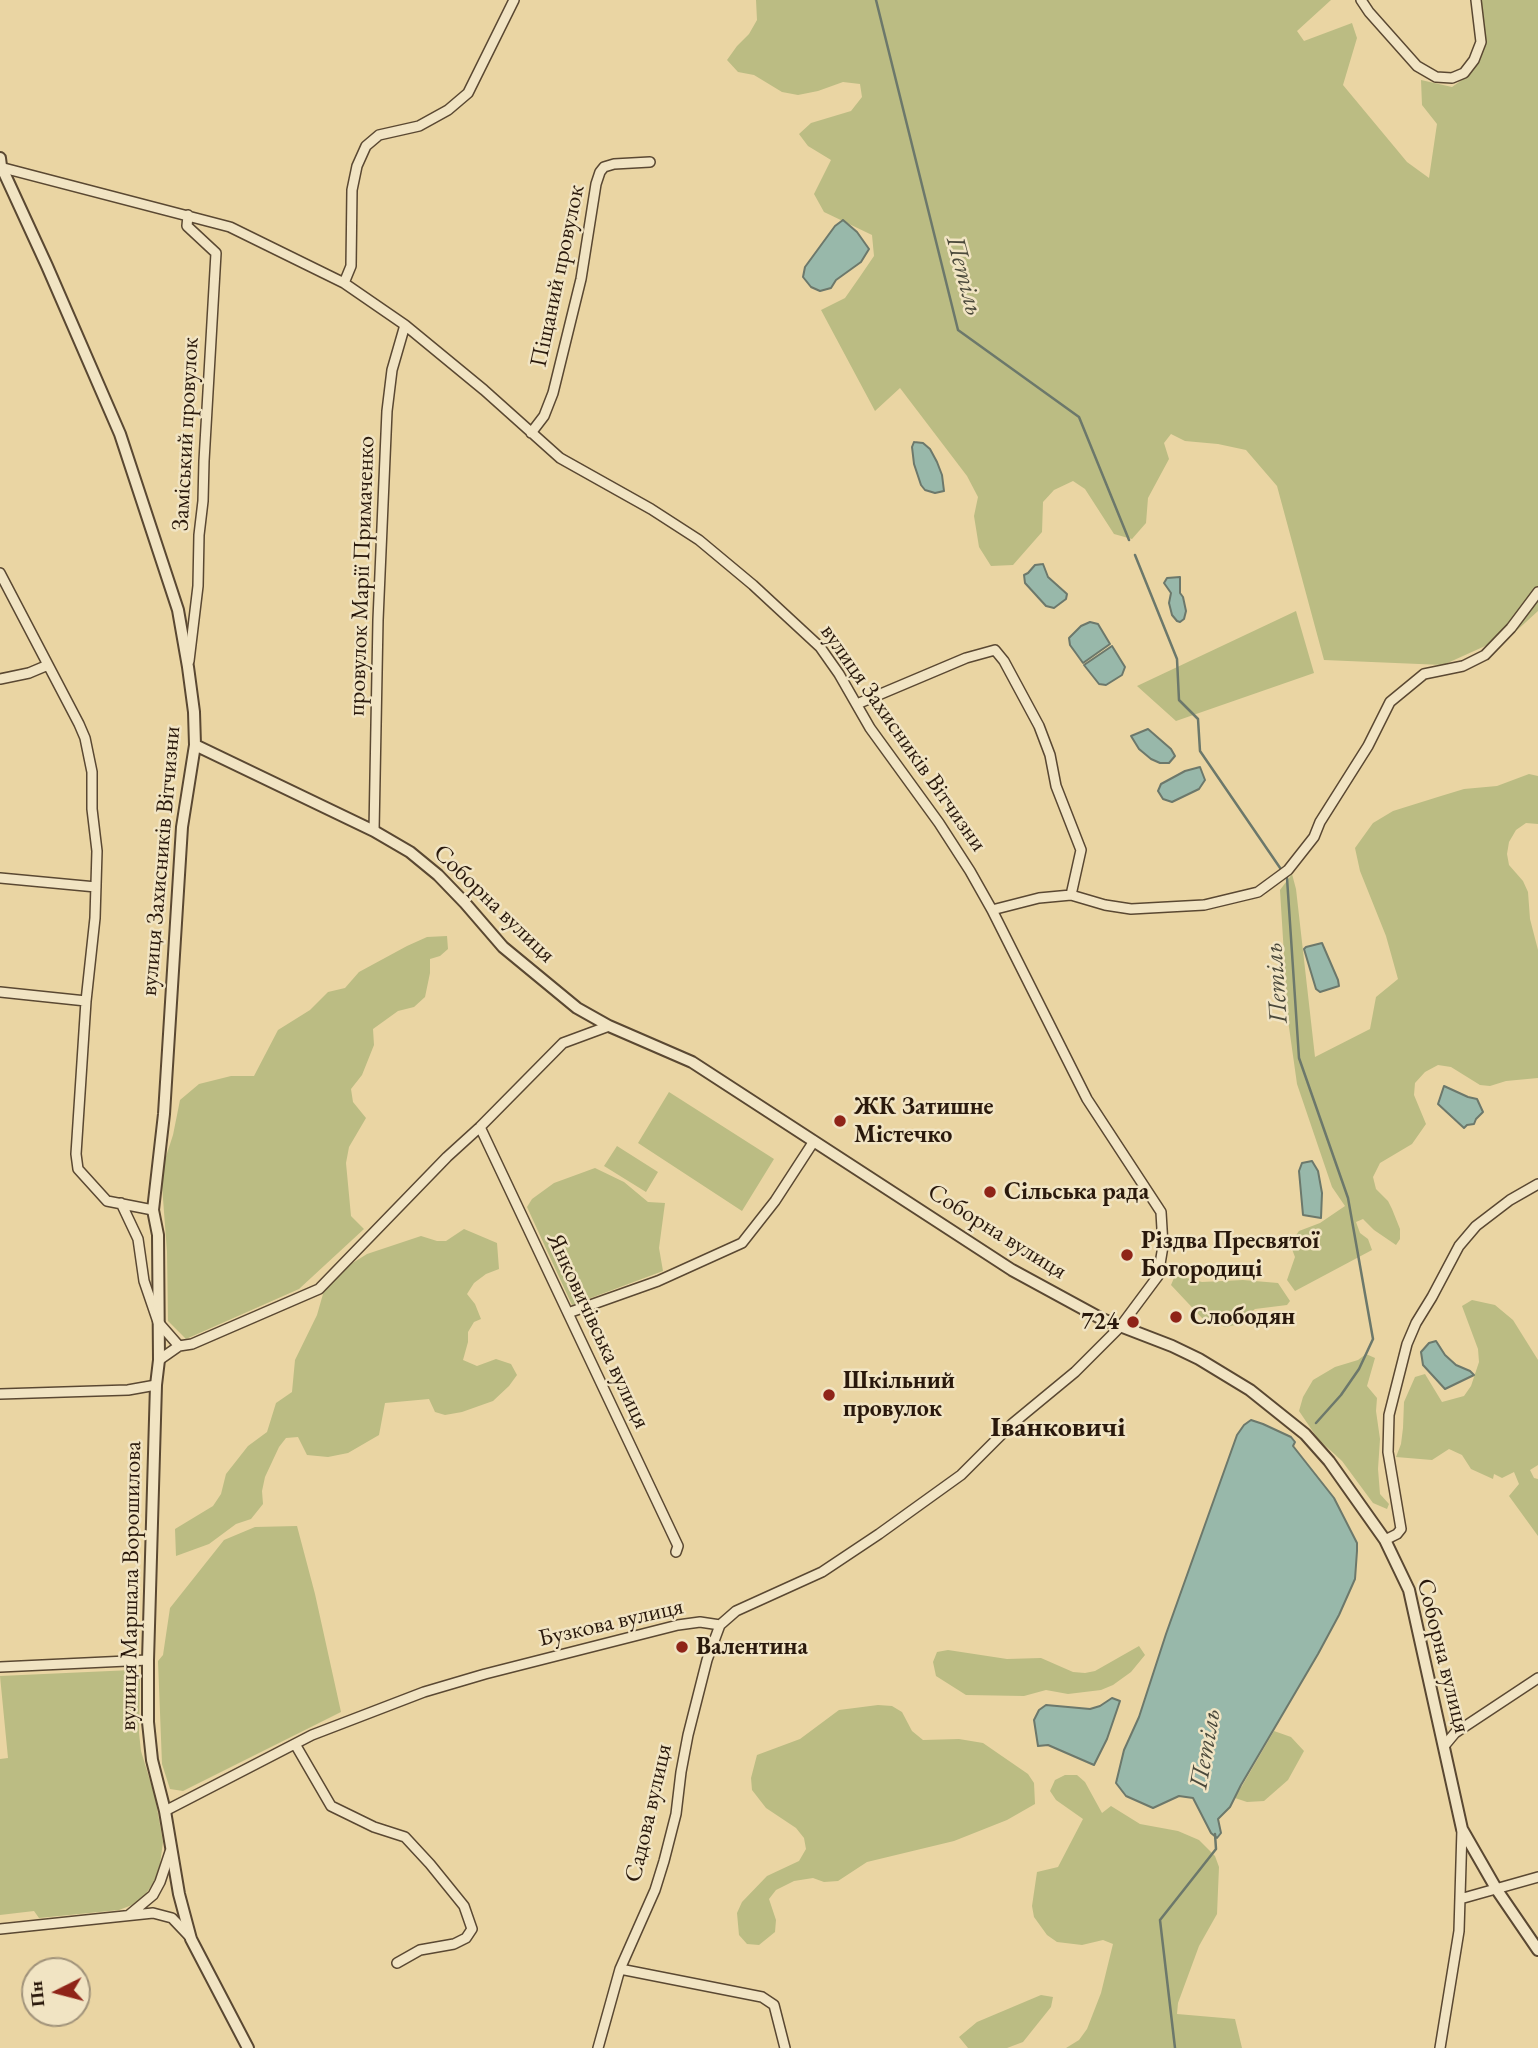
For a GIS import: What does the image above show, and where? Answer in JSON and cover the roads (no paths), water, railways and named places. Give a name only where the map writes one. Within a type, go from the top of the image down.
[{"type":"street","points":[[345,283],[351,266],[352,190],[357,166],[366,146],[379,135],[419,126],[448,110],[468,93],[514,0]]},
{"type":"street","points":[[1361,0],[1417,66],[1436,77],[1451,78],[1464,73],[1474,60],[1481,42],[1476,0]]},
{"type":"street","name":"Піщаний провулок","points":[[531,433],[544,416],[554,393],[581,279],[600,172],[604,167],[614,164],[650,162]]},
{"type":"street","name":"вулиця Захисників Вітчизни","points":[[0,164],[40,178],[230,227],[345,283],[405,325],[484,390],[560,458],[651,509],[699,540],[820,647],[870,728],[939,824],[992,910],[1087,1099],[1161,1212],[1163,1246],[1158,1276],[1120,1327]]},
{"type":"street","name":"вулиця Захисників Вітчизни","points":[[0,164],[120,434],[178,610],[188,667],[195,746],[182,827],[164,1114],[153,1210],[158,1235],[158,1322]]},
{"type":"street","name":"Заміський провулок","points":[[188,215],[187,226],[216,253],[198,586],[188,667]]},
{"type":"street","name":"провулок Марії Примаченко","points":[[374,831],[378,620],[387,411],[392,370],[405,325]]},
{"type":"street","points":[[0,573],[85,738],[92,772],[97,851],[95,918],[86,1000],[76,1154],[78,1169],[107,1201],[153,1210]]},
{"type":"street","points":[[992,910],[1038,898],[1071,895],[1130,909],[1204,905],[1258,892],[1288,870],[1314,837],[1320,822],[1368,746],[1390,702],[1424,674],[1463,666],[1485,655],[1511,628],[1538,592]]},
{"type":"street","points":[[857,704],[966,658],[995,650],[1004,661],[1039,726],[1050,755],[1056,786],[1082,850],[1071,895]]},
{"type":"street","points":[[0,679],[30,673],[48,665]]},
{"type":"street","name":"Соборна вулиця","points":[[195,746],[374,831],[410,852],[438,875],[503,947],[577,1008],[609,1026],[692,1062],[1012,1270],[1120,1327],[1199,1359],[1250,1390],[1305,1434],[1329,1461],[1385,1541],[1409,1590],[1462,1829],[1497,1890],[1538,1950]]},
{"type":"street","points":[[0,878],[96,887]]},
{"type":"street","points":[[0,992],[86,1000]]},
{"type":"street","points":[[159,1360],[179,1346],[319,1289],[563,1043],[609,1026]]},
{"type":"street","name":"Янковичівська вулиця","points":[[480,1127],[678,1546],[676,1552]]},
{"type":"street","points":[[568,1313],[658,1281],[742,1243],[775,1201],[814,1141]]},
{"type":"street","points":[[1385,1541],[1401,1530],[1388,1452],[1388,1422],[1407,1344],[1416,1323],[1433,1297],[1459,1246],[1476,1226],[1510,1200],[1538,1184]]},
{"type":"street","points":[[121,1203],[138,1239],[144,1281],[158,1322],[179,1346]]},
{"type":"street","name":"вулиця Маршала Ворошилова","points":[[158,1322],[148,1723],[152,1760],[165,1811]]},
{"type":"street","name":"Бузкова вулиця","points":[[165,1811],[295,1744],[424,1692],[678,1625],[700,1622],[720,1625],[729,1615],[748,1604],[822,1573],[961,1475],[1012,1424],[1075,1372],[1120,1327]]},
{"type":"street","points":[[0,1394],[128,1390],[156,1385]]},
{"type":"street","name":"Садова вулиця","points":[[598,2048],[620,1969],[655,1890],[664,1861],[676,1814],[688,1735],[707,1660],[720,1625]]},
{"type":"street","points":[[0,1667],[148,1660]]},
{"type":"street","points":[[1445,1745],[1455,1733],[1538,1678]]},
{"type":"street","points":[[295,1744],[331,1806],[374,1827],[405,1838],[464,1906],[472,1929],[466,1938],[454,1944],[420,1950],[397,1963]]},
{"type":"street","points":[[165,1811],[178,1894],[191,1938],[248,2048]]},
{"type":"street","points":[[1440,2048],[1459,1931],[1462,1829]]},
{"type":"street","points":[[129,1915],[153,1895],[167,1864],[171,1847]]},
{"type":"street","points":[[1460,1899],[1538,1877]]},
{"type":"street","points":[[0,1929],[153,1913],[172,1918],[191,1938]]},
{"type":"street","points":[[620,1969],[762,1997],[774,2005],[785,2048]]},
{"type":"water","points":[[843,220],[857,232],[869,249],[861,262],[836,280],[831,288],[820,291],[811,287],[803,277],[805,267],[835,226]]},
{"type":"water","points":[[914,442],[923,443],[930,449],[942,475],[944,491],[935,493],[925,490],[921,485],[914,464]]},
{"type":"water","points":[[1043,564],[1048,577],[1067,594],[1066,599],[1054,608],[1046,606],[1025,583],[1024,575],[1035,565]]},
{"type":"water","points":[[1180,577],[1180,593],[1186,611],[1180,622],[1172,615],[1169,603],[1171,593],[1164,583],[1167,578]]},
{"type":"water","points":[[1090,622],[1098,624],[1110,644],[1083,663],[1070,645],[1069,638],[1081,626]]},
{"type":"water","points":[[1112,646],[1125,667],[1122,675],[1106,685],[1099,684],[1084,665]]},
{"type":"water","points":[[1148,729],[1171,749],[1175,756],[1169,763],[1151,759],[1139,749],[1131,736]]},
{"type":"water","points":[[1200,767],[1205,780],[1199,789],[1172,802],[1163,799],[1158,791],[1161,784],[1185,771]]},
{"type":"water","points":[[1322,943],[1339,986],[1320,992],[1316,989],[1304,949]]},
{"type":"water","points":[[1444,1086],[1477,1099],[1483,1112],[1474,1124],[1464,1128],[1438,1104]]},
{"type":"water","points":[[1312,1161],[1318,1171],[1322,1193],[1321,1218],[1303,1215],[1299,1171],[1302,1163]]},
{"type":"water","points":[[1436,1341],[1456,1365],[1474,1375],[1445,1389],[1423,1365],[1421,1352],[1429,1343]]},
{"type":"water","points":[[1251,1420],[1291,1437],[1295,1442],[1293,1446],[1334,1498],[1357,1543],[1355,1579],[1318,1654],[1230,1807],[1218,1819],[1221,1833],[1217,1838],[1211,1833],[1193,1798],[1179,1796],[1153,1808],[1126,1796],[1116,1783],[1124,1750],[1139,1717],[1237,1435]]},
{"type":"water","points":[[1112,1698],[1120,1701],[1107,1739],[1094,1765],[1048,1745],[1038,1746],[1034,1720],[1039,1710],[1046,1705],[1090,1709]]},
{"type":"waterway","name":"Петіль","points":[[876,0],[958,330],[1079,417],[1129,540]]},
{"type":"waterway","name":"Петіль","points":[[1135,555],[1177,659],[1179,700],[1198,719],[1200,751],[1287,878],[1299,1058],[1348,1198],[1373,1339],[1359,1369],[1341,1395],[1316,1423]]},
{"type":"waterway","name":"Петіль","points":[[1175,2048],[1160,1920],[1216,1849],[1215,1834]]},
{"type":"place","name":"ЖК Затишне Містечко","points":[[840,1121]]},
{"type":"place","name":"Cільська рада","points":[[990,1192]]},
{"type":"place","name":"Різдва Пресвятої Богородиці","points":[[1127,1255]]},
{"type":"place","name":"Слободян","points":[[1176,1317]]},
{"type":"place","name":"724","points":[[1133,1322]]},
{"type":"place","name":"Шкільний провулок","points":[[829,1395]]},
{"type":"place","name":"Валентина","points":[[682,1647]]},
{"type":"district","name":"Іванковичі","points":[[1058,1428]]}]
